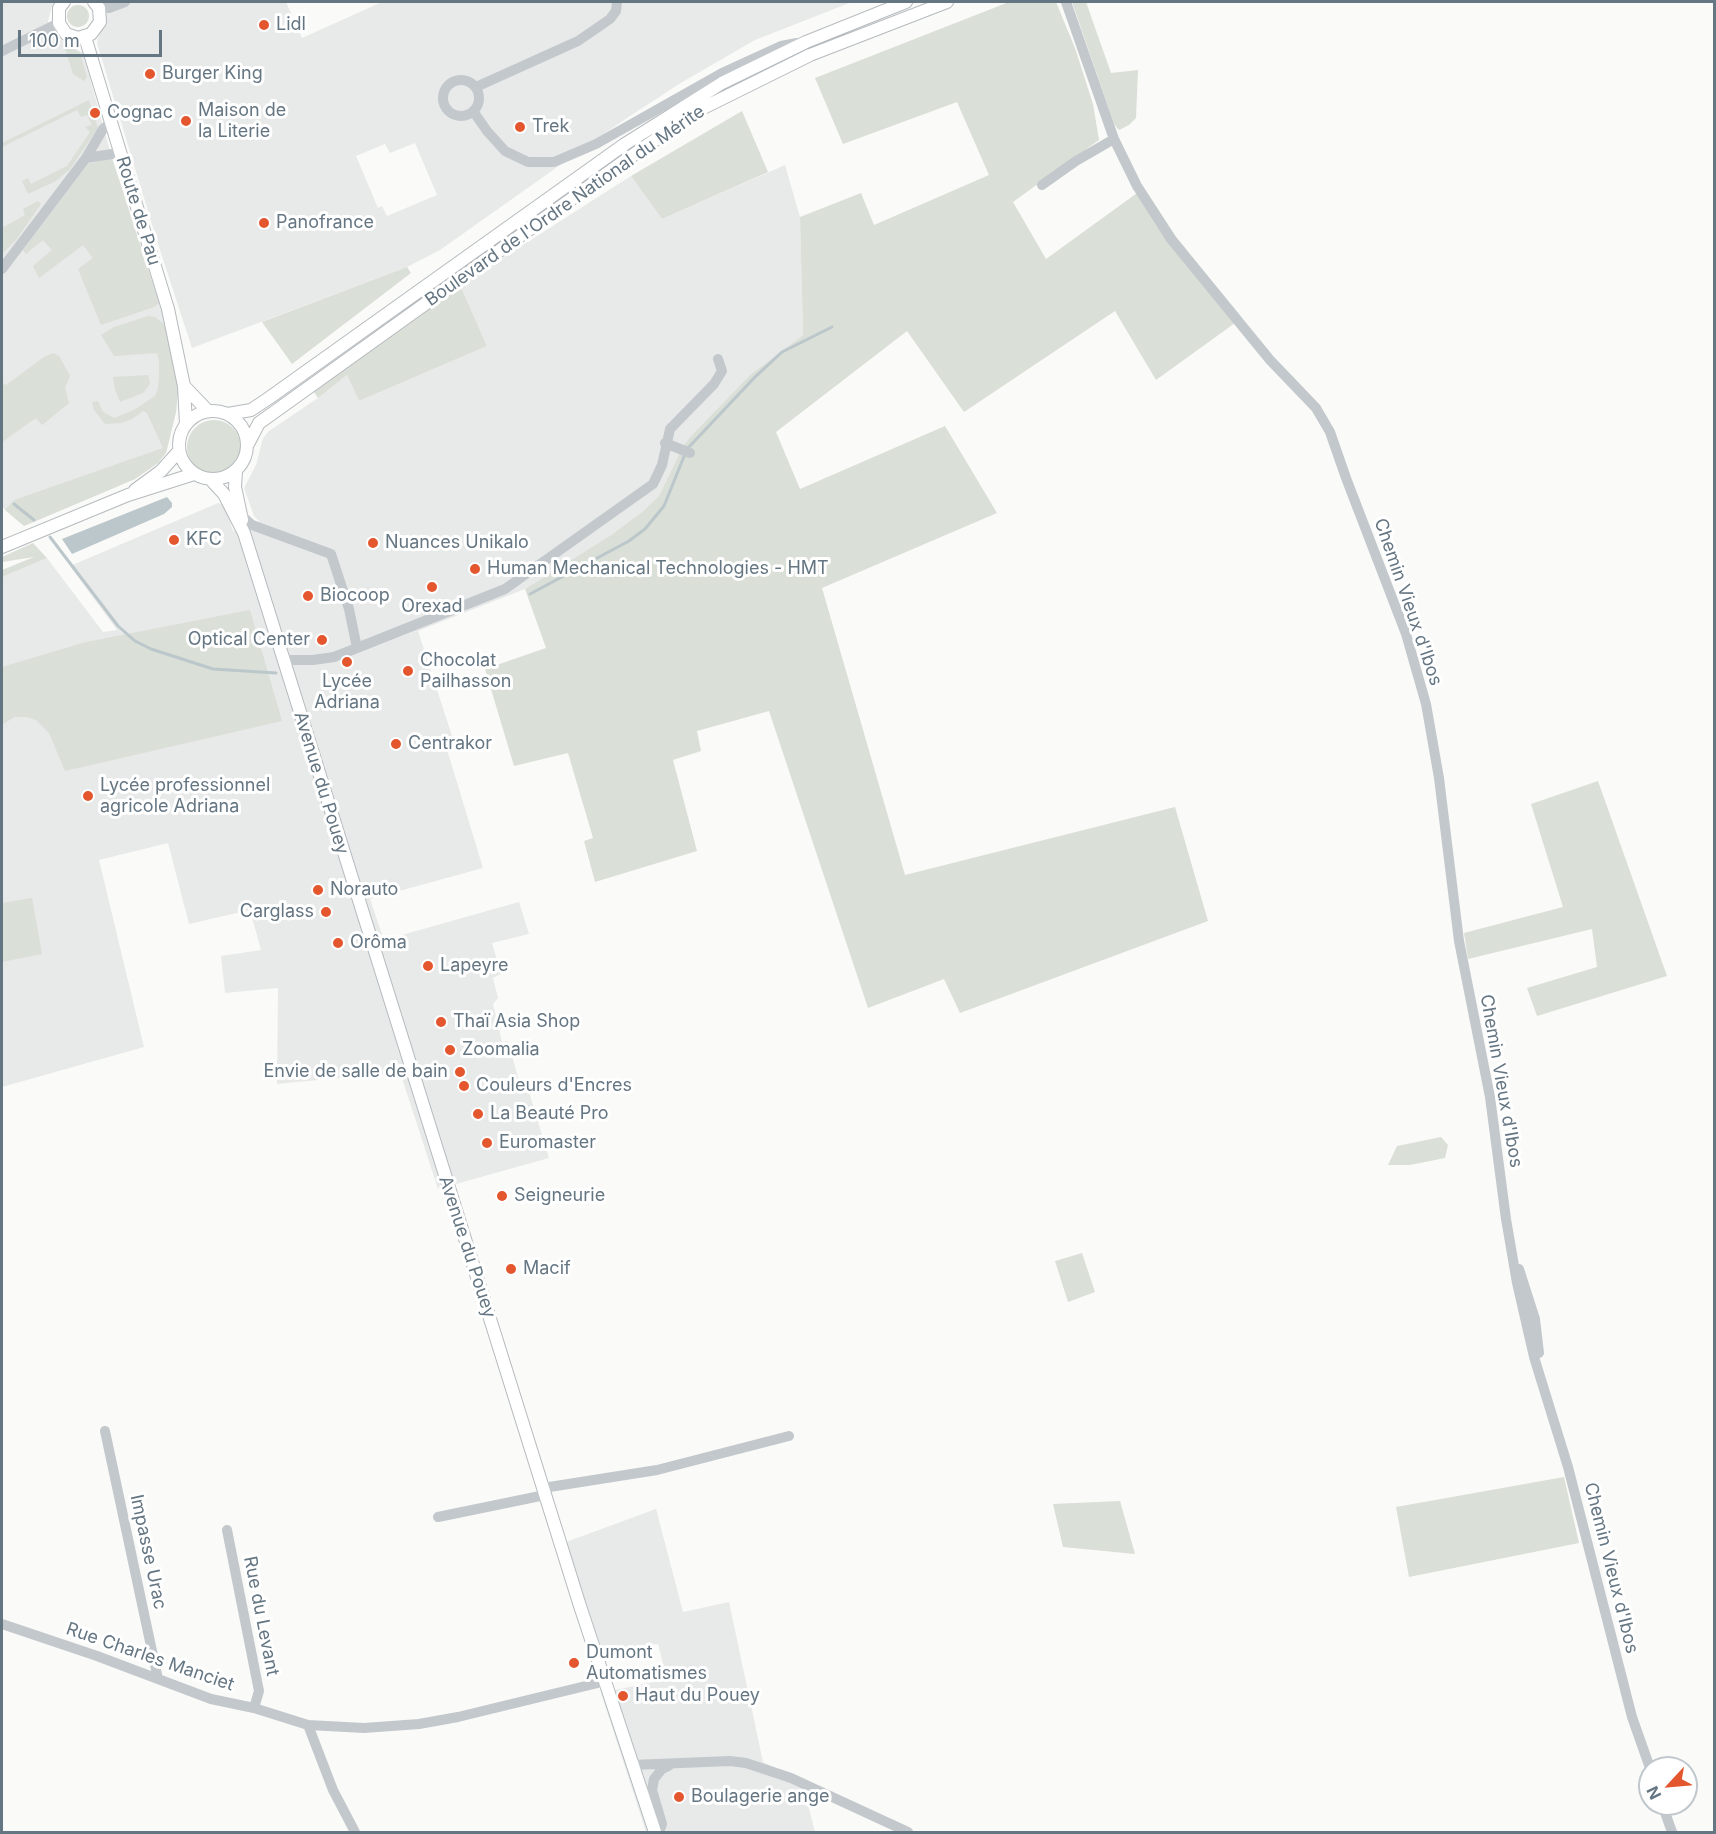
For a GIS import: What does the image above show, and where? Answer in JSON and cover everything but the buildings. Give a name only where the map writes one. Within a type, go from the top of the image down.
[{"type":"main road","points":[[63,2],[58,23],[66,34],[72,37],[85,37],[92,34],[100,22],[97,5]]},
{"type":"main road","name":"Boulevard de l'Ordre National du Mérite","points":[[228,414],[252,410],[269,399],[606,157],[722,82],[806,42],[906,2]]},
{"type":"main road","name":"Boulevard de l'Ordre National du Mérite","points":[[248,444],[259,423],[697,111],[810,55],[947,2]]},
{"type":"main road","name":"Route de Pau","points":[[85,37],[168,309],[184,386],[186,424],[181,432],[179,451]]},
{"type":"main road","points":[[184,386],[208,411]]},
{"type":"main road","points":[[186,424],[192,418],[208,411],[218,411],[228,414],[242,426],[248,444],[243,463],[229,476],[211,480]]},
{"type":"main road","points":[[128,495],[161,471],[179,451],[182,460],[194,474],[211,480],[224,494],[244,533],[283,660]]},
{"type":"main road","points":[[236,471],[235,487],[244,533]]},
{"type":"main road","points":[[2,547],[128,495],[194,474]]},
{"type":"main road","name":"Avenue du Pouey","points":[[283,660],[544,1491],[632,1765],[657,1833]]},
{"type":"street","points":[[97,5],[109,8],[125,2]]},
{"type":"street","points":[[476,87],[578,41],[610,19],[616,11],[617,2]]},
{"type":"street","name":"Chemin Vieux d'Ibos","points":[[1066,2],[1114,139],[1137,186],[1171,240],[1270,360],[1316,408],[1330,432],[1406,634],[1426,704],[1437,767],[1459,941],[1490,1097],[1512,1256],[1539,1376],[1568,1467],[1632,1717],[1646,1756]]},
{"type":"street","points":[[2,51],[58,23]]},
{"type":"street","points":[[473,111],[487,132],[505,151],[528,162],[554,162],[596,144],[722,73],[781,46],[806,42]]},
{"type":"street","points":[[455,80],[467,80],[476,87],[479,100],[473,111],[462,116],[446,109],[442,98],[446,87],[455,80]]},
{"type":"street","points":[[2,269],[86,158],[103,129],[110,123]]},
{"type":"street","points":[[1042,185],[1076,161],[1114,139]]},
{"type":"street","points":[[86,158],[119,153]]},
{"type":"street","points":[[283,660],[334,657],[505,589],[652,484],[662,465],[665,443],[670,429],[718,378],[722,371],[718,359]]},
{"type":"street","points":[[665,443],[687,452]]},
{"type":"street","points":[[242,516],[252,525],[331,554],[349,609],[357,648]]},
{"type":"street","name":"Impasse Urac","points":[[105,1431],[158,1679]]},
{"type":"street","points":[[438,1517],[544,1491],[657,1470],[789,1436]]},
{"type":"street","name":"Rue du Levant","points":[[227,1530],[259,1691],[254,1708]]},
{"type":"street","name":"Rue Charles Manciet","points":[[2,1624],[211,1699],[254,1708],[308,1725],[364,1728],[418,1724],[458,1717],[606,1682]]},
{"type":"street","points":[[308,1725],[333,1790],[355,1833]]},
{"type":"street","points":[[632,1765],[730,1761],[746,1763],[791,1778],[908,1833]]},
{"type":"street","points":[[657,1833],[662,1824],[652,1790],[654,1779],[662,1769],[674,1764]]},
{"type":"street","points":[[1666,1816],[1672,1833]]},
{"type":"shaded area","points":[[2,2],[53,2],[48,21],[55,36],[83,53],[112,158],[164,318],[178,392],[176,412],[166,453],[158,463],[135,479],[24,526],[2,507]]},
{"type":"shaded area","points":[[101,2],[286,2],[302,38],[382,2],[852,2],[755,40],[679,84],[621,122],[440,250],[407,267],[192,348],[97,43],[107,22]],"holes":[[[415,143],[437,195],[387,216],[382,206],[378,208],[356,156],[385,144],[390,153]]]},
{"type":"shaded area","points":[[1009,2],[1056,2],[1075,48],[1093,104],[1099,140],[1013,202],[1046,259],[1144,188],[1177,238],[1242,318],[1156,380],[1115,311],[964,412],[907,331],[776,432],[800,489],[945,426],[997,513],[822,588],[905,875],[1175,807],[1208,921],[960,1013],[944,979],[868,1008],[769,711],[697,731],[701,751],[673,760],[697,851],[595,882],[584,841],[593,838],[568,753],[514,766],[485,669],[546,648],[525,589],[611,535],[642,512],[659,496],[683,446],[691,436],[750,375],[803,335],[800,217],[861,193],[874,225],[989,175],[957,102],[843,144],[815,78]]},
{"type":"shaded area","points":[[1072,2],[1086,2],[1111,73],[1138,70],[1136,118],[1119,130],[1114,124]]},
{"type":"shaded area","points":[[78,5],[86,8],[89,16],[86,24],[78,27],[70,24],[67,16],[70,8]]},
{"type":"shaded area","points":[[63,42],[80,53],[87,77],[84,81],[73,74]]},
{"type":"shaded area","points":[[89,100],[98,128],[70,169],[56,181],[28,194],[22,181],[28,178],[31,184],[67,166],[90,132],[85,127],[92,125],[87,115],[81,117],[77,110],[2,147],[2,143]]},
{"type":"shaded area","points":[[742,111],[768,172],[662,219],[631,176]]},
{"type":"shaded area","points":[[112,158],[159,303],[154,307],[101,325],[78,269],[93,258],[83,245],[39,278],[33,266],[52,250],[43,240],[26,254],[23,250],[88,164]]},
{"type":"shaded area","points":[[785,165],[800,217],[803,335],[750,375],[691,436],[683,446],[659,496],[642,512],[611,535],[525,589],[418,631],[453,739],[445,743],[483,868],[370,899],[384,940],[519,902],[529,934],[492,943],[501,974],[493,978],[498,998],[493,1004],[502,1042],[508,1041],[519,1081],[525,1079],[549,1158],[438,1189],[400,1072],[277,1084],[278,988],[225,993],[221,956],[261,950],[250,910],[189,924],[168,843],[99,860],[144,1047],[2,1087],[2,577],[47,558],[103,632],[117,630],[70,566],[218,503],[223,505],[227,512],[233,531],[260,522],[254,516],[244,488],[256,465],[263,438],[269,431],[347,375],[359,401],[487,346],[460,285],[631,176],[662,219]]},
{"type":"shaded area","points":[[38,201],[41,204],[16,240],[4,252],[2,228],[25,215],[23,209]]},
{"type":"shaded area","points":[[407,267],[411,273],[292,364],[262,322]]},
{"type":"shaded area","points":[[460,285],[487,346],[359,401],[347,375],[318,398],[314,392]]},
{"type":"shaded area","points":[[148,316],[155,317],[165,325],[178,392],[176,412],[166,453],[158,463],[135,479],[24,526],[5,510],[14,500],[163,448],[147,413],[143,411],[121,423],[105,424],[94,410],[92,402],[98,401],[103,412],[114,418],[134,410],[155,396],[159,377],[157,353],[114,356],[101,335],[114,327]]},
{"type":"shaded area","points":[[53,353],[59,356],[70,376],[65,388],[69,403],[42,425],[36,418],[2,442],[2,383],[6,385]]},
{"type":"shaded area","points":[[148,375],[150,384],[143,393],[120,402],[113,377]]},
{"type":"shaded area","points":[[214,420],[224,422],[233,428],[239,437],[241,447],[239,457],[233,466],[224,472],[214,474],[204,472],[195,466],[189,457],[187,447],[189,437],[195,428],[204,422]]},
{"type":"shaded area","points":[[167,497],[172,507],[164,514],[72,554],[62,539]]},
{"type":"shaded area","points":[[33,543],[47,558],[2,577],[2,570],[34,557],[2,562],[2,557]]},
{"type":"shaded area","points":[[250,610],[282,721],[65,771],[49,733],[36,720],[14,717],[2,725],[2,667],[86,642]]},
{"type":"shaded area","points":[[1598,781],[1667,976],[1537,1016],[1527,988],[1597,967],[1592,929],[1468,959],[1464,933],[1563,907],[1531,804]]},
{"type":"shaded area","points":[[32,898],[42,954],[2,962],[2,903]]},
{"type":"shaded area","points":[[1441,1137],[1448,1145],[1445,1158],[1410,1165],[1388,1165],[1397,1146]]},
{"type":"shaded area","points":[[1082,1253],[1095,1292],[1068,1302],[1055,1261]]},
{"type":"shaded area","points":[[1564,1477],[1579,1543],[1409,1577],[1396,1507]]},
{"type":"shaded area","points":[[1120,1501],[1135,1554],[1063,1547],[1053,1504]]},
{"type":"shaded area","points":[[656,1509],[683,1612],[729,1602],[763,1762],[802,1781],[815,1832],[646,1832],[601,1693],[667,1679],[658,1644],[602,1650],[566,1542]]},
{"type":"waterway","points":[[688,448],[755,377],[782,352],[832,327]]},
{"type":"waterway","points":[[530,594],[629,541],[645,529],[664,506],[685,454]]},
{"type":"waterway","points":[[14,504],[34,520]]},
{"type":"waterway","points":[[50,537],[118,626],[135,641],[151,649],[213,669],[276,673]]},
{"type":"place","name":"Lidl","points":[[264,25]]},
{"type":"place","name":"Burger King","points":[[150,74]]},
{"type":"place","name":"Cognac","points":[[95,113]]},
{"type":"place","name":"Maison de la Literie","points":[[186,121]]},
{"type":"place","name":"Trek","points":[[520,127]]},
{"type":"place","name":"Panofrance","points":[[264,223]]},
{"type":"place","name":"KFC","points":[[174,540]]},
{"type":"place","name":"Nuances Unikalo","points":[[373,543]]},
{"type":"place","name":"Human Mechanical Technologies - HMT","points":[[475,569]]},
{"type":"place","name":"Orexad","points":[[432,587]]},
{"type":"place","name":"Biocoop","points":[[308,596]]},
{"type":"place","name":"Optical Center","points":[[322,640]]},
{"type":"place","name":"Lycée Adriana","points":[[347,662]]},
{"type":"place","name":"Chocolat Pailhasson","points":[[408,671]]},
{"type":"place","name":"Centrakor","points":[[396,744]]},
{"type":"place","name":"Lycée professionnel agricole Adriana","points":[[88,796]]},
{"type":"place","name":"Norauto","points":[[318,890]]},
{"type":"place","name":"Carglass","points":[[326,912]]},
{"type":"place","name":"Orôma","points":[[338,943]]},
{"type":"place","name":"Lapeyre","points":[[428,966]]},
{"type":"place","name":"Thaï Asia Shop","points":[[441,1022]]},
{"type":"place","name":"Zoomalia","points":[[450,1050]]},
{"type":"place","name":"Envie de salle de bain","points":[[460,1072]]},
{"type":"place","name":"Couleurs d'Encres","points":[[464,1086]]},
{"type":"place","name":"La Beauté Pro","points":[[478,1114]]},
{"type":"place","name":"Euromaster","points":[[487,1143]]},
{"type":"place","name":"Seigneurie","points":[[502,1196]]},
{"type":"place","name":"Macif","points":[[511,1269]]},
{"type":"place","name":"Dumont Automatismes","points":[[574,1663]]},
{"type":"place","name":"Haut du Pouey","points":[[623,1696]]},
{"type":"place","name":"Boulagerie ange","points":[[679,1797]]}]
